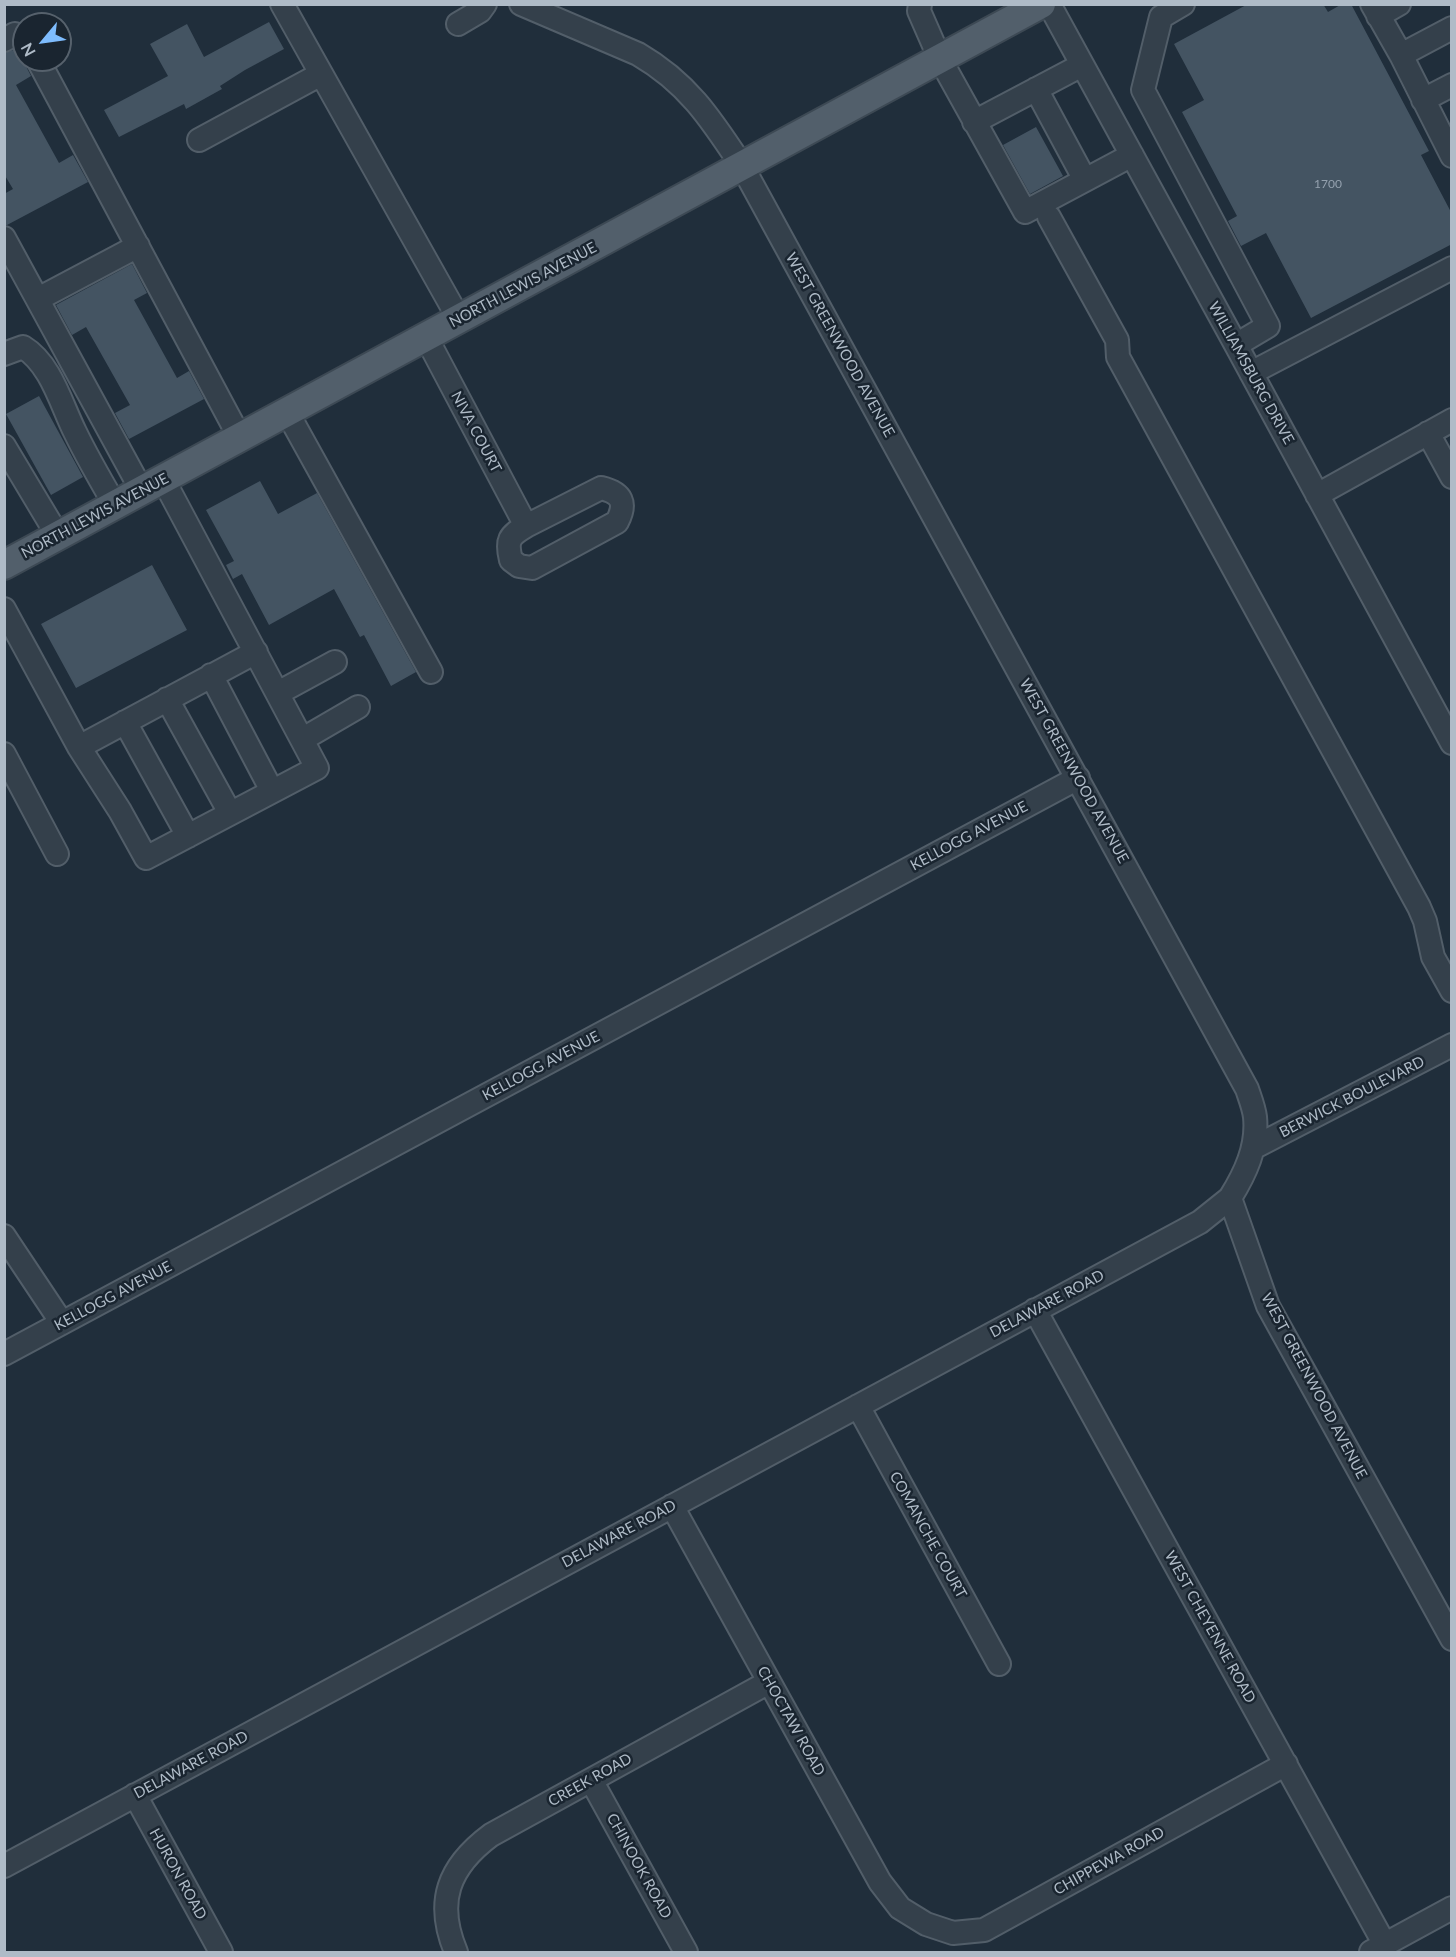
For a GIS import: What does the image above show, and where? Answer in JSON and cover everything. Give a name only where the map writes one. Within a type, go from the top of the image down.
[{"type":"main road","name":"NORTH LEWIS AVENUE","points":[[8,556],[58,536],[1041,4]]},
{"type":"street","points":[[282,4],[459,319]]},
{"type":"street","points":[[458,24],[480,11],[485,4]]},
{"type":"street","name":"WEST GREENWOOD AVENUE","points":[[520,4],[650,61],[690,93],[708,115],[742,166],[1247,1089],[1255,1117],[1253,1148],[1245,1174],[1230,1198],[1268,1306],[1452,1639]]},
{"type":"street","points":[[920,4],[919,11],[940,59],[1024,212],[1132,155]]},
{"type":"street","name":"WILLIAMSBURG DRIVE","points":[[1048,4],[1452,743]]},
{"type":"street","points":[[1183,4],[1160,11],[1143,90],[1268,326],[1236,345]]},
{"type":"street","points":[[1399,4],[1375,10],[1449,143]]},
{"type":"street","points":[[1401,55],[1452,28]]},
{"type":"street","points":[[974,122],[1082,65]]},
{"type":"street","points":[[44,72],[240,438]]},
{"type":"street","points":[[199,140],[321,74]]},
{"type":"street","points":[[1424,100],[1452,85]]},
{"type":"street","points":[[1036,89],[1085,180]]},
{"type":"street","points":[[1049,217],[1118,340],[1118,357],[1419,907],[1425,921],[1433,957],[1452,991]]},
{"type":"street","points":[[4,238],[38,299],[256,652],[317,768],[146,858],[120,810],[79,747],[4,609]]},
{"type":"street","points":[[38,299],[138,246]]},
{"type":"street","points":[[1251,373],[1452,268]]},
{"type":"street","name":"NIVA COURT","points":[[426,337],[526,526]]},
{"type":"street","points":[[4,354],[23,347],[33,354],[51,381],[115,505]]},
{"type":"street","points":[[287,412],[431,672]]},
{"type":"street","points":[[1317,495],[1452,420]]},
{"type":"street","points":[[1428,434],[1452,477]]},
{"type":"street","points":[[4,446],[58,536]]},
{"type":"street","points":[[601,488],[613,491],[620,499],[622,511],[617,522],[532,568],[519,566],[510,560],[507,545],[513,533],[526,526],[601,488]]},
{"type":"street","points":[[79,747],[256,652]]},
{"type":"street","points":[[278,693],[335,662]]},
{"type":"street","points":[[211,675],[272,791]]},
{"type":"street","points":[[167,699],[230,813]]},
{"type":"street","points":[[303,739],[358,707]]},
{"type":"street","points":[[124,722],[188,836]]},
{"type":"street","points":[[4,754],[57,854]]},
{"type":"street","name":"KELLOGG AVENUE","points":[[4,1354],[1078,778]]},
{"type":"street","name":"BERWICK BOULEVARD","points":[[1253,1148],[1452,1045]]},
{"type":"street","name":"DELAWARE ROAD","points":[[4,1866],[1200,1222],[1230,1198]]},
{"type":"street","points":[[4,1236],[62,1323]]},
{"type":"street","name":"WEST CHEYENNE ROAD","points":[[1035,1310],[1286,1764],[1378,1949]]},
{"type":"street","name":"COMANCHE COURT","points":[[858,1406],[999,1664]]},
{"type":"street","name":"CHOCTAW ROAD","points":[[672,1506],[880,1882],[900,1908],[926,1924]]},
{"type":"street","name":"CREEK ROAD","points":[[456,1953],[444,1910],[450,1886],[459,1866],[473,1849],[491,1835],[769,1682]]},
{"type":"street","name":"CHIPPEWA ROAD","points":[[926,1924],[952,1933],[984,1930],[1286,1764]]},
{"type":"street","name":"CHINOOK ROAD","points":[[591,1780],[686,1953]]},
{"type":"street","name":"HURON ROAD","points":[[135,1795],[221,1953]]},
{"type":"street","points":[[1378,1949],[1452,1908]]},
{"type":"building","points":[[1248,4],[1323,4],[1328,12],[1342,4],[1351,4],[1429,151],[1421,155],[1452,214],[1452,244],[1311,318],[1266,233],[1241,246],[1228,221],[1237,216],[1182,112],[1204,100],[1174,44]]},
{"type":"building","points":[[269,22],[284,49],[245,70],[220,86],[222,89],[186,109],[184,104],[119,137],[104,110],[168,76],[150,44],[187,24],[204,57]]},
{"type":"building","points":[[12,51],[12,72],[29,72],[31,76],[16,85],[59,163],[73,155],[88,182],[7,225],[4,225],[4,194],[13,189],[4,174],[4,53]]},
{"type":"building","points":[[1036,127],[1063,176],[1030,194],[1003,145]]},
{"type":"building","points":[[132,264],[147,293],[134,300],[177,378],[189,371],[204,399],[129,439],[115,413],[130,405],[86,327],[72,335],[56,305]]},
{"type":"building","points":[[39,396],[83,477],[51,495],[6,414]]},
{"type":"building","points":[[260,481],[278,514],[317,493],[416,672],[391,686],[364,635],[360,637],[334,589],[269,625],[242,574],[233,579],[226,565],[234,561],[206,510]]},
{"type":"building","points":[[152,565],[187,630],[76,688],[41,624]]}]
